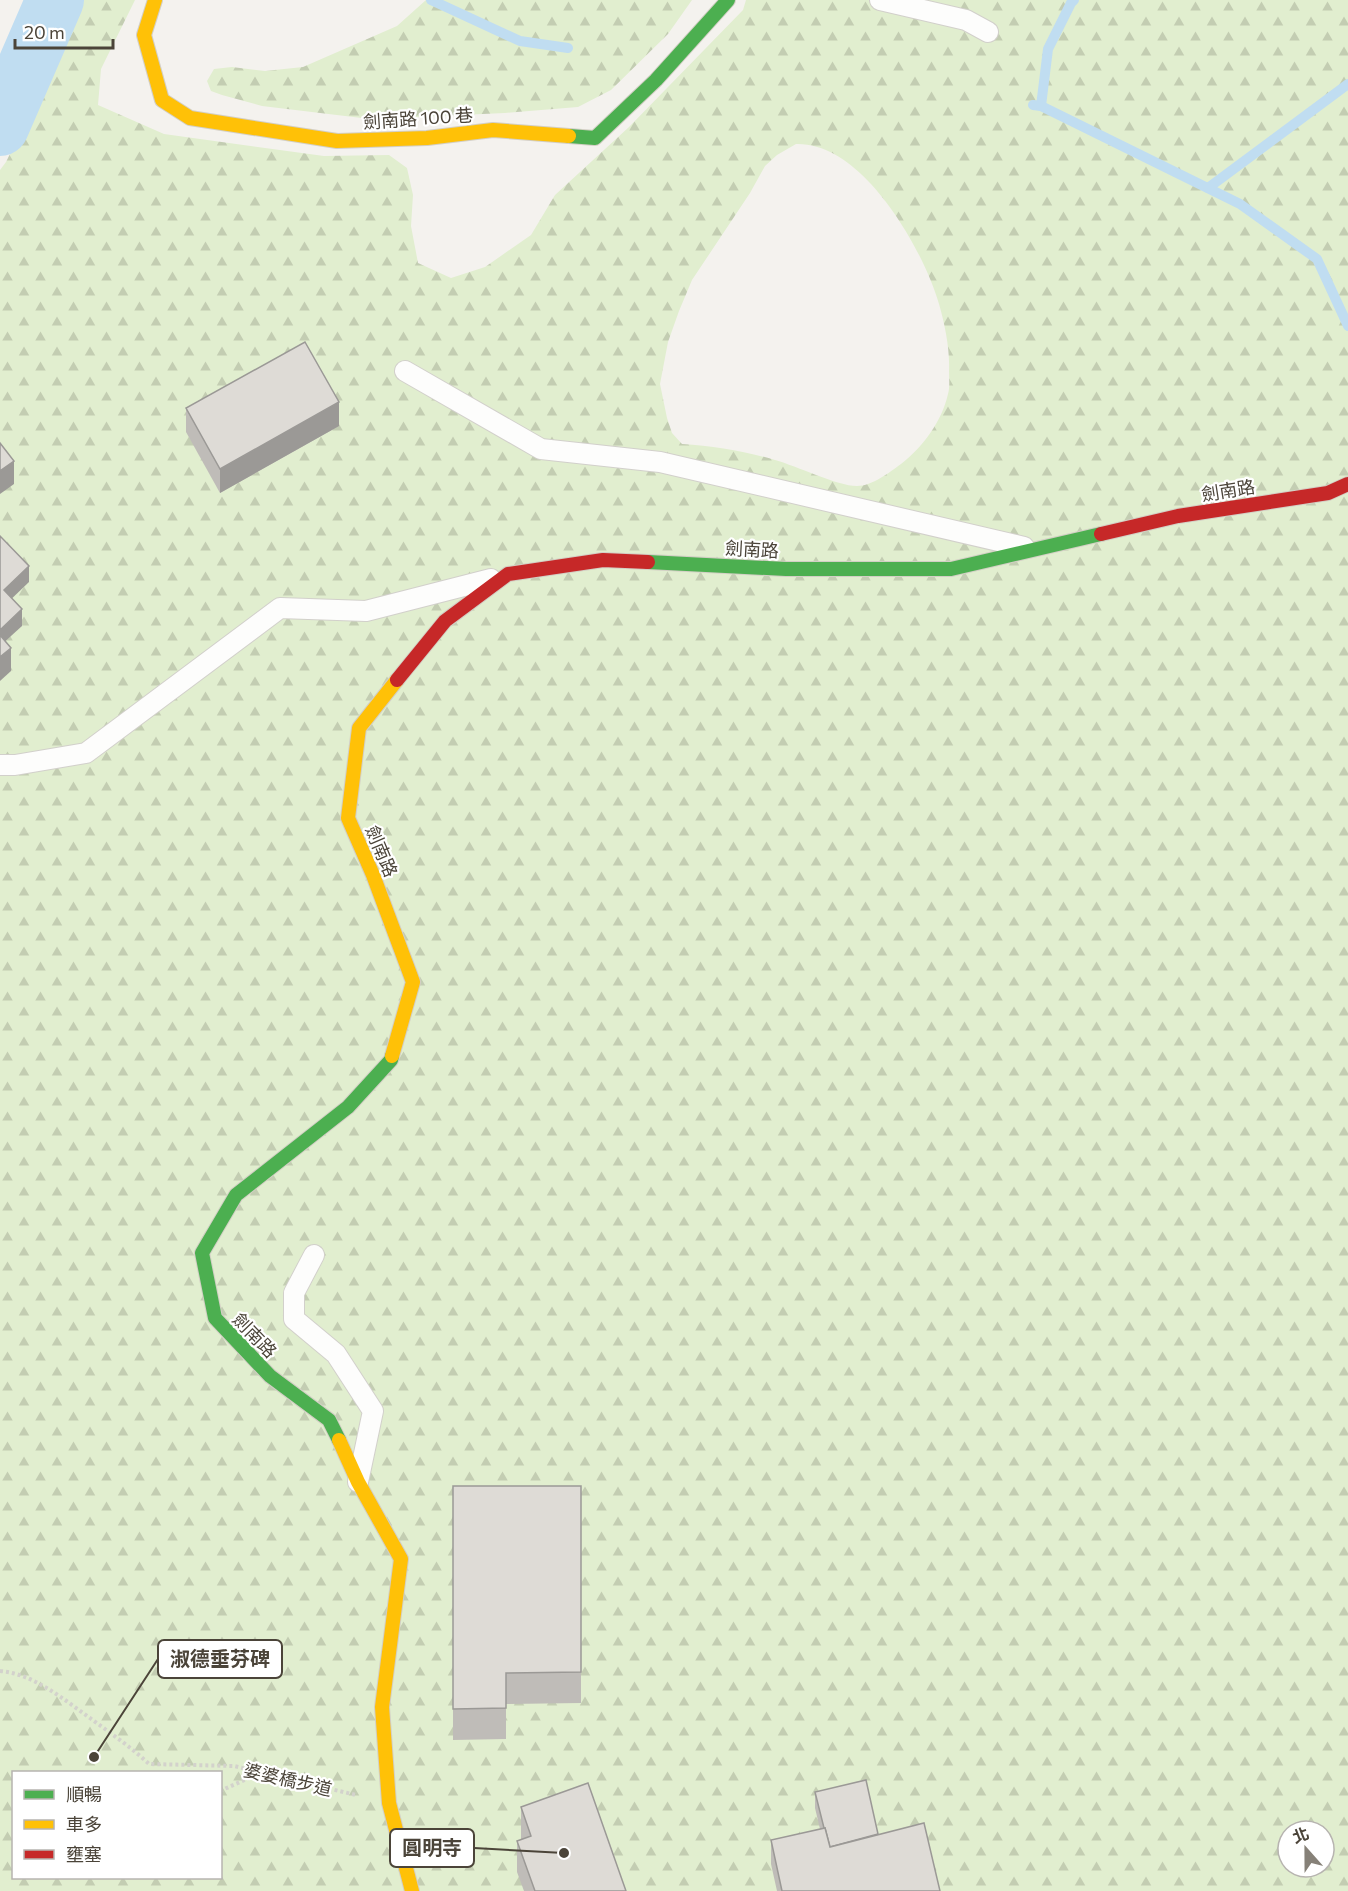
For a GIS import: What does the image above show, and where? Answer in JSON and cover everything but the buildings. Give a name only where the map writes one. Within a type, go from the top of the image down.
[{"type":"street","name":"劍南路 100 巷","points":[[155,0],[144,35],[162,100],[190,118],[337,141],[427,138],[493,130],[595,138],[656,80],[728,0]]},
{"type":"street","name":"劍南路","points":[[412,1891],[388,1803],[382,1707],[401,1559],[358,1482],[329,1420],[270,1376],[215,1318],[202,1253],[236,1195],[348,1107],[391,1060],[413,982],[373,875],[348,818],[359,728],[445,621],[508,574],[603,560],[786,569],[951,570],[1178,516],[1328,493],[1348,484]]},
{"type":"lane","points":[[880,0],[966,20],[988,32]]},
{"type":"lane","points":[[405,371],[541,449],[660,462],[1035,549]]},
{"type":"lane","points":[[0,765],[15,765],[86,753],[280,608],[366,611],[508,574]]},
{"type":"lane","points":[[314,1255],[294,1293],[294,1319],[336,1354],[374,1411],[358,1482]]},
{"type":"path","name":"婆婆橋步道","points":[[0,1671],[10,1672],[48,1688],[134,1750],[149,1764],[234,1766],[388,1803]]},
{"type":"path","points":[[222,1790],[260,1772]]},
{"type":"green space","points":[[74,0],[135,0],[101,69],[98,105],[164,134],[324,156],[389,155],[407,168],[413,195],[411,226],[418,263],[451,278],[485,267],[531,235],[555,195],[629,127],[743,10],[746,0],[1348,0],[1348,1891],[0,1891],[0,170],[37,99],[57,37]],"holes":[[[796,144],[821,148],[844,160],[866,179],[887,203],[904,229],[931,281],[939,304],[949,354],[949,389],[936,424],[924,442],[897,467],[869,484],[857,486],[839,483],[752,454],[682,444],[672,433],[660,384],[668,342],[692,280],[750,193],[765,166],[777,155]]]},
{"type":"green space","points":[[426,0],[692,0],[668,34],[611,90],[578,107],[370,119],[262,106],[211,91],[207,81],[214,69],[232,67],[265,71],[303,67],[397,26]]},
{"type":"waterway","points":[[0,127],[55,0]]},
{"type":"waterway","points":[[431,0],[520,41],[568,48]]},
{"type":"waterway","points":[[1041,106],[1048,49],[1074,0]]},
{"type":"waterway","points":[[1208,188],[1348,84]]},
{"type":"waterway","points":[[1033,105],[1041,106],[1240,204],[1317,259],[1348,326]]},
{"type":"traffic: fast","points":[[569,136],[595,138],[656,80],[728,0]]},
{"type":"traffic: fast","points":[[648,562],[786,569],[951,569],[1101,534]]},
{"type":"traffic: fast","points":[[339,1440],[329,1420],[270,1376],[215,1318],[202,1253],[236,1195],[348,1107],[391,1060],[392,1056]]},
{"type":"traffic: slow","points":[[155,0],[144,35],[162,100],[190,118],[337,141],[427,138],[493,130],[569,136]]},
{"type":"traffic: slow","points":[[392,1056],[413,982],[373,875],[348,818],[359,728],[397,680]]},
{"type":"traffic: slow","points":[[339,1440],[358,1482],[401,1559],[382,1707],[389,1803],[412,1891]]},
{"type":"traffic: jam","points":[[1101,534],[1178,516],[1328,493],[1348,484]]},
{"type":"traffic: jam","points":[[397,680],[445,621],[508,574],[603,560],[648,562]]},
{"type":"place","name":"淑德垂芬碑","points":[[94,1757]]},
{"type":"place","name":"圓明寺","points":[[564,1853]]}]
